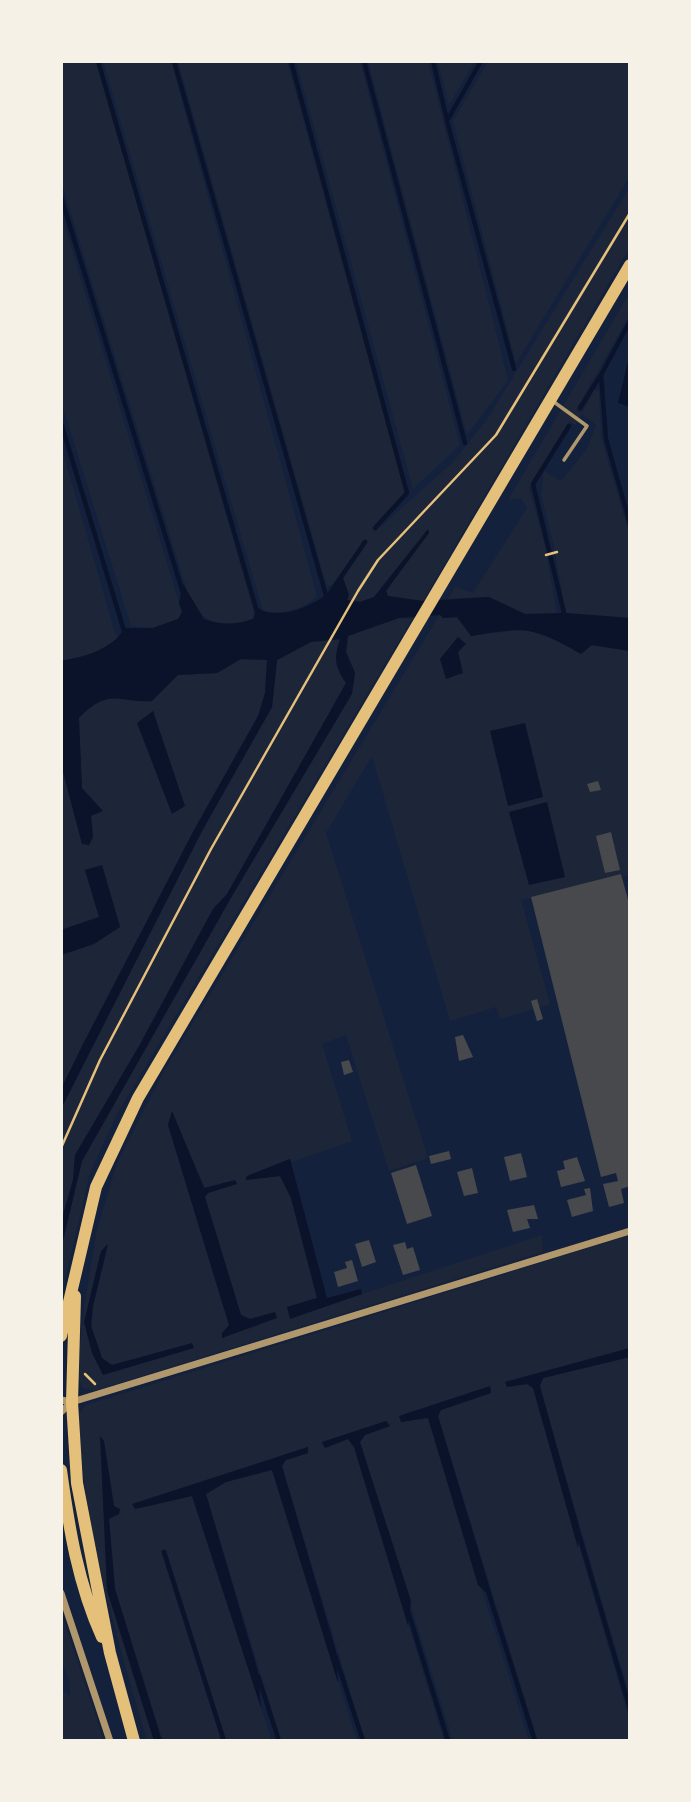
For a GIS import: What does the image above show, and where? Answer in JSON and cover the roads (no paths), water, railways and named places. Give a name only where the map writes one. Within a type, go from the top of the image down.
[{"type":"main road","points":[[61,1336],[75,1267],[96,1187],[138,1098],[412,629],[630,265]]},
{"type":"main road","points":[[75,1267],[67,1401],[77,1483],[110,1653],[134,1741]]},
{"type":"main road","points":[[61,1470],[69,1527],[86,1601],[110,1653]]},
{"type":"street","points":[[61,1412],[67,1401],[630,1231]]},
{"type":"street","points":[[61,1593],[110,1741]]},
{"type":"lane","points":[[550,399],[587,426],[564,460]]},
{"type":"waterway","points":[[98,61],[258,615]]},
{"type":"waterway","points":[[174,61],[327,599]]},
{"type":"waterway","points":[[291,61],[407,493],[375,528]]},
{"type":"waterway","points":[[364,61],[465,443]]},
{"type":"waterway","points":[[433,61],[447,120]]},
{"type":"waterway","points":[[481,61],[447,121],[514,369]]},
{"type":"waterway","points":[[61,197],[183,593]]},
{"type":"waterway","points":[[630,321],[601,375],[606,439],[630,524]]},
{"type":"waterway","points":[[580,408],[600,376]]},
{"type":"waterway","points":[[61,423],[125,634]]},
{"type":"waterway","points":[[565,617],[533,484],[569,426]]},
{"type":"waterway","points":[[328,596],[365,542]]},
{"type":"waterway","points":[[577,1528],[630,1709]]},
{"type":"waterway","points":[[164,1552],[224,1741]]},
{"type":"waterway","points":[[488,1591],[535,1741]]},
{"type":"waterway","points":[[408,1611],[448,1741]]},
{"type":"waterway","points":[[335,1655],[363,1741]]},
{"type":"waterway","points":[[258,1676],[279,1741]]}]
